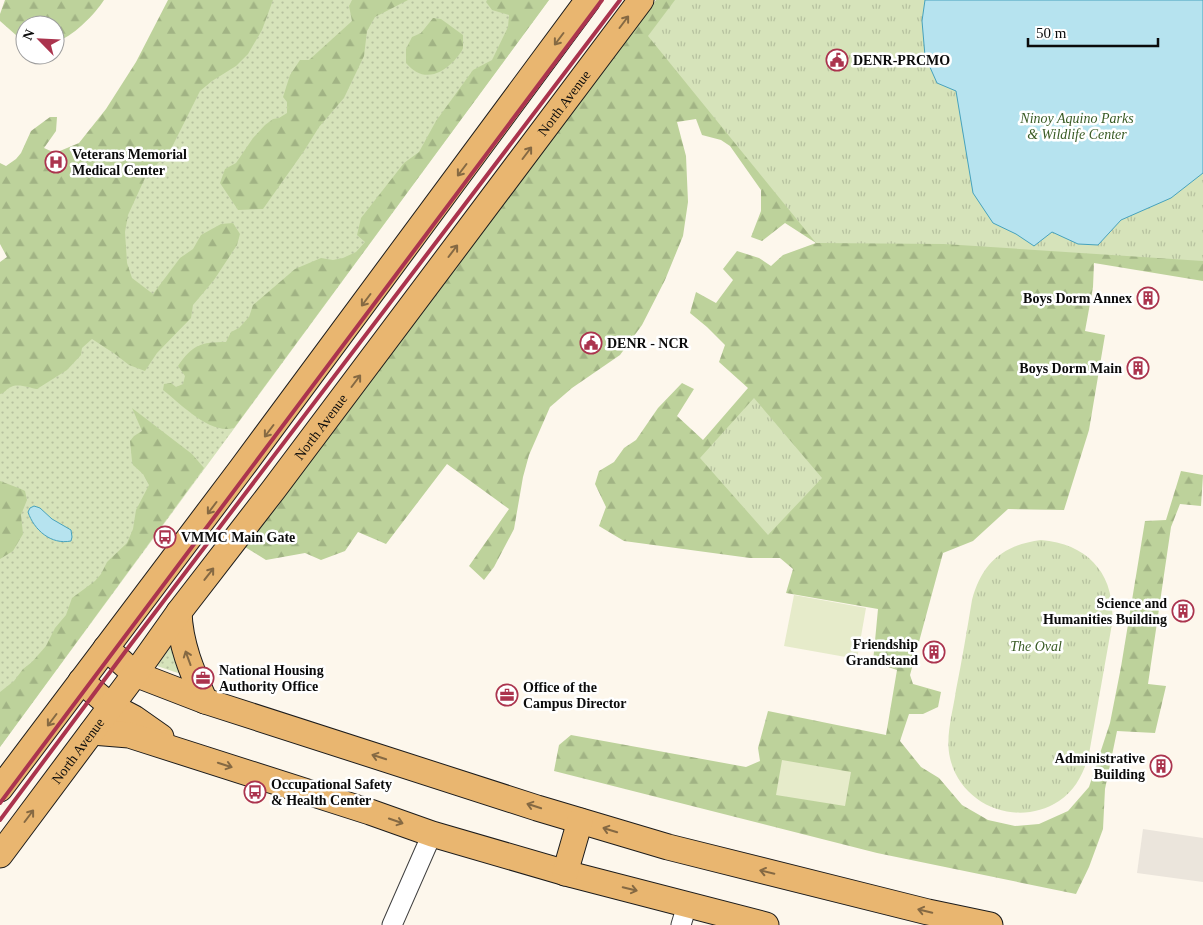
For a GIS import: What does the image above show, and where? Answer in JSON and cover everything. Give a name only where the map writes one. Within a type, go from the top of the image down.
[{"type":"main road","points":[[0,789],[588,0]]},
{"type":"main road","name":"North Avenue","points":[[0,856],[179,612],[274,489],[641,0]]},
{"type":"main road","points":[[179,612],[180,631],[186,653],[205,701]]},
{"type":"main road","points":[[106,648],[135,674],[205,701],[580,821],[706,857],[928,912],[990,925]]},
{"type":"main road","points":[[81,681],[111,706],[134,718],[179,750]]},
{"type":"main road","points":[[92,732],[129,735],[179,750],[432,834],[566,873],[684,915],[766,925]]},
{"type":"main road","points":[[566,873],[580,821]]},
{"type":"street","points":[[392,925],[432,834]]},
{"type":"green space","points":[[5,0],[104,0],[82,25],[65,38],[65,15],[15,15],[15,34],[0,21],[0,14]]},
{"type":"green space","points":[[168,0],[273,0],[262,30],[248,54],[236,66],[200,91],[172,147],[145,178],[128,215],[125,232],[127,263],[132,278],[153,294],[180,258],[193,249],[201,235],[221,224],[233,223],[240,234],[237,245],[214,280],[193,305],[191,318],[157,353],[145,371],[129,365],[92,339],[82,348],[81,355],[67,370],[37,389],[14,386],[0,394],[0,262],[7,257],[0,244],[0,163],[6,166],[16,159],[21,153],[31,131],[50,117],[57,117],[56,131],[44,148],[55,153],[79,143],[106,109],[136,62]]},
{"type":"green space","points":[[231,0],[549,0],[0,747],[0,314]]},
{"type":"green space","points":[[352,0],[408,0],[375,17],[367,31],[364,56],[344,98],[319,127],[263,209],[238,210],[220,183],[225,169],[236,163],[253,138],[265,125],[287,113],[287,102],[283,97],[290,75],[300,60],[309,60],[352,21],[349,6]]},
{"type":"green space","points":[[487,0],[549,0],[234,428],[215,427],[196,417],[163,390],[164,384],[171,383],[176,387],[183,384],[185,376],[178,366],[188,353],[204,344],[226,342],[231,332],[239,328],[249,317],[253,305],[295,269],[321,258],[333,260],[343,258],[356,252],[365,242],[357,235],[361,218],[404,163],[419,152],[436,121],[473,70],[492,60],[508,27],[509,15],[492,10],[486,2]]},
{"type":"green space","points":[[656,0],[925,0],[1203,173],[1203,281],[1094,263],[1093,287],[1085,331],[1105,335],[1089,430],[1064,510],[1008,509],[973,541],[943,553],[910,675],[913,684],[941,692],[938,707],[923,714],[909,714],[900,741],[921,767],[939,778],[962,805],[988,820],[1015,826],[1039,824],[1068,811],[1089,787],[1110,723],[1145,521],[1166,520],[1181,471],[1203,475],[1201,506],[1180,504],[1171,527],[1148,684],[1166,686],[1155,733],[1117,731],[1105,789],[1103,829],[1089,867],[1076,894],[877,853],[554,771],[559,745],[571,735],[746,767],[760,761],[758,748],[768,711],[886,735],[897,670],[873,662],[878,609],[786,593],[793,569],[780,558],[750,558],[624,541],[599,526],[606,507],[595,484],[599,471],[614,462],[624,448],[636,440],[658,408],[682,383],[694,389],[677,416],[703,440],[748,388],[719,362],[725,345],[690,313],[696,292],[716,303],[733,280],[723,269],[737,251],[759,258],[771,266],[783,255],[816,243],[785,223],[762,241],[751,237],[761,211],[761,190],[730,146],[721,140],[702,135],[696,119],[677,122],[686,156],[688,202],[683,236],[665,280],[642,325],[620,355],[572,388],[550,407],[529,455],[523,477],[514,529],[494,567],[484,580],[469,566],[509,509],[447,464],[386,544],[358,532],[345,551],[321,560],[305,553],[266,560],[240,544]]},
{"type":"green space","name":"Ninoy Aquino Parks & Wildlife Center","points":[[675,0],[1203,0],[1203,261],[944,244],[816,243],[648,36]]},
{"type":"green space","points":[[433,18],[441,19],[463,35],[463,48],[454,61],[442,71],[430,75],[418,73],[406,63],[406,49],[412,37],[421,33]]},
{"type":"green space","points":[[754,398],[822,478],[768,535],[700,458]]},
{"type":"green space","points":[[132,408],[192,454],[204,468],[0,747],[0,692],[14,681],[46,646],[55,628],[66,615],[72,598],[95,581],[107,562],[127,543],[133,529],[136,510],[149,485],[132,461],[130,441],[142,431]]},
{"type":"green space","points":[[0,481],[25,491],[27,500],[21,515],[23,534],[13,551],[0,559]]},
{"type":"green space","name":"The Oval","points":[[1041,540],[1073,548],[1086,555],[1096,565],[1104,577],[1109,591],[1112,606],[1112,624],[1089,754],[1085,767],[1075,786],[1065,797],[1043,809],[1009,812],[993,808],[979,800],[966,789],[956,775],[950,758],[948,741],[951,715],[976,587],[988,566],[1005,551],[1028,542]]},
{"type":"green space","points":[[794,595],[866,608],[857,659],[784,646]]},
{"type":"green space","points":[[175,641],[181,674],[157,666]]},
{"type":"green space","points":[[782,760],[851,772],[845,806],[776,795]]},
{"type":"shaded area","points":[[1143,829],[1203,838],[1203,882],[1137,873]]},
{"type":"water","points":[[925,0],[1203,0],[1203,173],[1171,198],[1121,220],[1098,245],[1078,244],[1052,232],[1034,246],[1016,234],[993,223],[973,193],[956,91],[937,83],[925,56],[922,21]]},
{"type":"water","points":[[34,506],[40,508],[52,519],[71,530],[71,541],[57,541],[44,535],[34,525],[28,512]]},
{"type":"railway","points":[[0,803],[602,0]]},
{"type":"railway","points":[[0,820],[128,648],[620,0]]},
{"type":"place","name":"DENR-PRCMO","points":[[837,60]]},
{"type":"place","name":"Veterans Memorial Medical Center","points":[[56,162]]},
{"type":"place","name":"Boys Dorm Annex","points":[[1148,298]]},
{"type":"place","name":"DENR - NCR","points":[[591,343]]},
{"type":"place","name":"Boys Dorm Main","points":[[1138,368]]},
{"type":"place","name":"VMMC Main Gate","points":[[165,537]]},
{"type":"place","name":"Science and Humanities Building","points":[[1183,611]]},
{"type":"place","name":"Friendship Grandstand","points":[[934,652]]},
{"type":"place","name":"National Housing Authority Office","points":[[203,678]]},
{"type":"place","name":"Office of the Campus Director","points":[[507,695]]},
{"type":"place","name":"Administrative Building","points":[[1161,766]]},
{"type":"place","name":"Occupational Safety & Health Center","points":[[255,792]]}]
